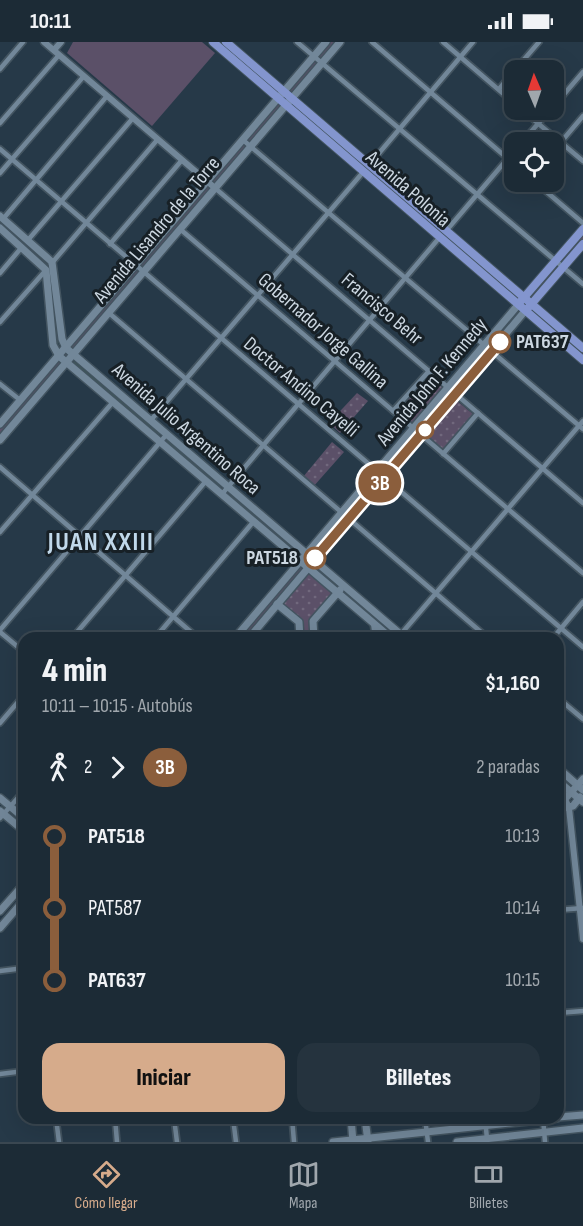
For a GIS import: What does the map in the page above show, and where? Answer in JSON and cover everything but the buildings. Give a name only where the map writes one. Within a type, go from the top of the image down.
[{"type":"main road","name":"Avenida Polonia","points":[[213,42],[446,231],[583,348]]},
{"type":"main road","name":"Avenida Polonia","points":[[226,42],[281,95]]},
{"type":"main road","name":"Avenida Lisandro de la Torre","points":[[0,424],[326,42]]},
{"type":"main road","name":"Avenida Lisandro de la Torre","points":[[0,440],[340,42]]},
{"type":"main road","name":"Avenida Polonia","points":[[366,168],[440,238],[583,360]]},
{"type":"main road","points":[[2,218],[52,262],[62,339],[66,348]]},
{"type":"main road","points":[[0,228],[46,270],[53,345],[59,356]]},
{"type":"main road","name":"Avenida John F. Kennedy","points":[[254,632],[384,477],[449,388],[484,345],[583,229]]},
{"type":"main road","name":"Avenida John F. Kennedy","points":[[240,632],[377,471],[455,394],[583,244]]},
{"type":"main road","name":"Avenida Julio Argentino Roca","points":[[66,348],[398,632]]},
{"type":"main road","name":"Avenida Julio Argentino Roca","points":[[59,356],[385,632]]},
{"type":"main road","points":[[275,591],[277,604],[299,622],[313,621],[344,586]]},
{"type":"main road","points":[[267,616],[278,613],[292,616]]},
{"type":"main road","points":[[313,621],[314,632]]},
{"type":"main road","points":[[299,622],[300,632]]},
{"type":"main road","points":[[564,775],[581,794]]},
{"type":"main road","points":[[564,808],[577,804],[583,778]]},
{"type":"main road","points":[[564,786],[571,792],[581,794]]},
{"type":"main road","points":[[564,797],[571,792]]},
{"type":"main road","points":[[0,798],[18,813]]},
{"type":"main road","points":[[1,814],[18,827]]},
{"type":"main road","points":[[0,911],[18,891]]},
{"type":"main road","points":[[0,928],[18,907]]},
{"type":"main road","points":[[564,1116],[583,1115]]},
{"type":"main road","points":[[352,1124],[353,1141]]},
{"type":"main road","points":[[366,1124],[367,1140]]},
{"type":"main road","points":[[333,1142],[367,1140],[469,1124]]},
{"type":"main road","points":[[456,1142],[583,1128]]},
{"type":"street","points":[[0,69],[23,42]]},
{"type":"street","points":[[44,42],[214,188]]},
{"type":"street","points":[[0,123],[56,53],[61,42]]},
{"type":"street","points":[[297,42],[314,57],[323,61],[583,284]]},
{"type":"street","points":[[372,42],[504,156]]},
{"type":"street","points":[[443,42],[504,94]]},
{"type":"street","points":[[151,420],[473,42]]},
{"type":"street","points":[[524,60],[539,42]]},
{"type":"street","points":[[564,94],[583,72]]},
{"type":"street","points":[[0,173],[84,76]]},
{"type":"street","points":[[499,89],[504,83]]},
{"type":"street","points":[[2,218],[107,96]]},
{"type":"street","points":[[564,138],[583,116]]},
{"type":"street","points":[[28,240],[133,118]]},
{"type":"street","points":[[534,120],[549,132]]},
{"type":"street","points":[[530,132],[541,120]]},
{"type":"street","points":[[0,322],[158,139]]},
{"type":"street","points":[[243,140],[582,426],[471,552],[406,632]]},
{"type":"street","points":[[564,145],[583,161]]},
{"type":"street","name":"Doctor Andino Cayelli","points":[[0,149],[583,647]]},
{"type":"street","points":[[110,244],[182,160]]},
{"type":"street","points":[[222,494],[504,164]]},
{"type":"street","name":"Francisco Behr","points":[[214,188],[583,502]]},
{"type":"street","points":[[547,192],[583,223]]},
{"type":"street","name":"Gobernador Jorge Gallina","points":[[180,229],[583,573]]},
{"type":"street","points":[[0,273],[22,247]]},
{"type":"street","points":[[109,313],[481,632]]},
{"type":"street","points":[[393,411],[429,371]]},
{"type":"street","points":[[0,384],[20,400]]},
{"type":"street","points":[[0,532],[113,402]]},
{"type":"street","points":[[443,454],[478,413]]},
{"type":"street","points":[[18,647],[0,631],[167,434]]},
{"type":"street","points":[[0,467],[191,632]]},
{"type":"street","points":[[77,632],[206,481]]},
{"type":"street","points":[[160,632],[254,521]]},
{"type":"street","points":[[558,632],[583,602]]},
{"type":"street","points":[[374,622],[375,632]]},
{"type":"street","points":[[0,723],[18,701]]},
{"type":"street","points":[[564,703],[583,719]]},
{"type":"street","points":[[1,814],[18,798]]},
{"type":"street","points":[[564,802],[569,808],[583,939]]},
{"type":"street","points":[[564,909],[581,908]]},
{"type":"street","points":[[0,971],[18,969]]},
{"type":"street","points":[[564,1013],[583,1011]]},
{"type":"street","points":[[0,1074],[18,1072]]},
{"type":"street","points":[[57,1124],[59,1142]]},
{"type":"street","points":[[116,1124],[117,1142]]},
{"type":"street","points":[[175,1124],[177,1142]]},
{"type":"street","points":[[234,1124],[236,1142]]},
{"type":"street","points":[[292,1124],[294,1142]]},
{"type":"street","points":[[425,1124],[428,1142]]},
{"type":"street","points":[[485,1124],[487,1139]]},
{"type":"street","points":[[543,1124],[545,1142]]},
{"type":"shaded area","points":[[73,42],[202,42],[215,53],[152,126],[67,53]]},
{"type":"shaded area","points":[[213,42],[226,42],[284,92],[326,42],[340,42],[292,98],[524,298],[583,229],[583,244],[531,304],[583,348],[583,360],[526,311],[308,567],[337,593],[313,621],[314,632],[300,632],[299,622],[277,604],[253,632],[239,632],[518,305],[286,105],[0,440],[0,424],[278,99]]},
{"type":"shaded area","points":[[429,375],[443,387],[412,423],[398,411]]},
{"type":"shaded area","points":[[357,393],[368,401],[340,433],[329,423]]},
{"type":"shaded area","points":[[456,400],[473,414],[443,450],[426,435]]},
{"type":"shaded area","points":[[332,442],[344,452],[313,487],[303,477]]},
{"type":"shaded area","points":[[303,578],[318,582],[329,592],[330,596],[309,618],[303,619],[281,604]]},
{"type":"waterway","points":[[0,222],[43,258]]},
{"type":"waterway","points":[[54,300],[58,349]]},
{"type":"waterway","points":[[74,362],[159,434]]},
{"type":"waterway","points":[[167,441],[220,487]]},
{"type":"waterway","points":[[231,496],[299,554]]},
{"type":"waterway","points":[[316,567],[338,587]]},
{"type":"waterway","points":[[346,593],[391,632]]},
{"type":"waterway","points":[[564,780],[569,784]]},
{"type":"bus line","name":"3B","points":[[315,558],[500,342]]},
{"type":"place","name":"PAT637","points":[[500,342]]},
{"type":"place","name":"PAT518","points":[[315,558]]},
{"type":"district","name":"JUAN XXIII","points":[[101,542]]}]
